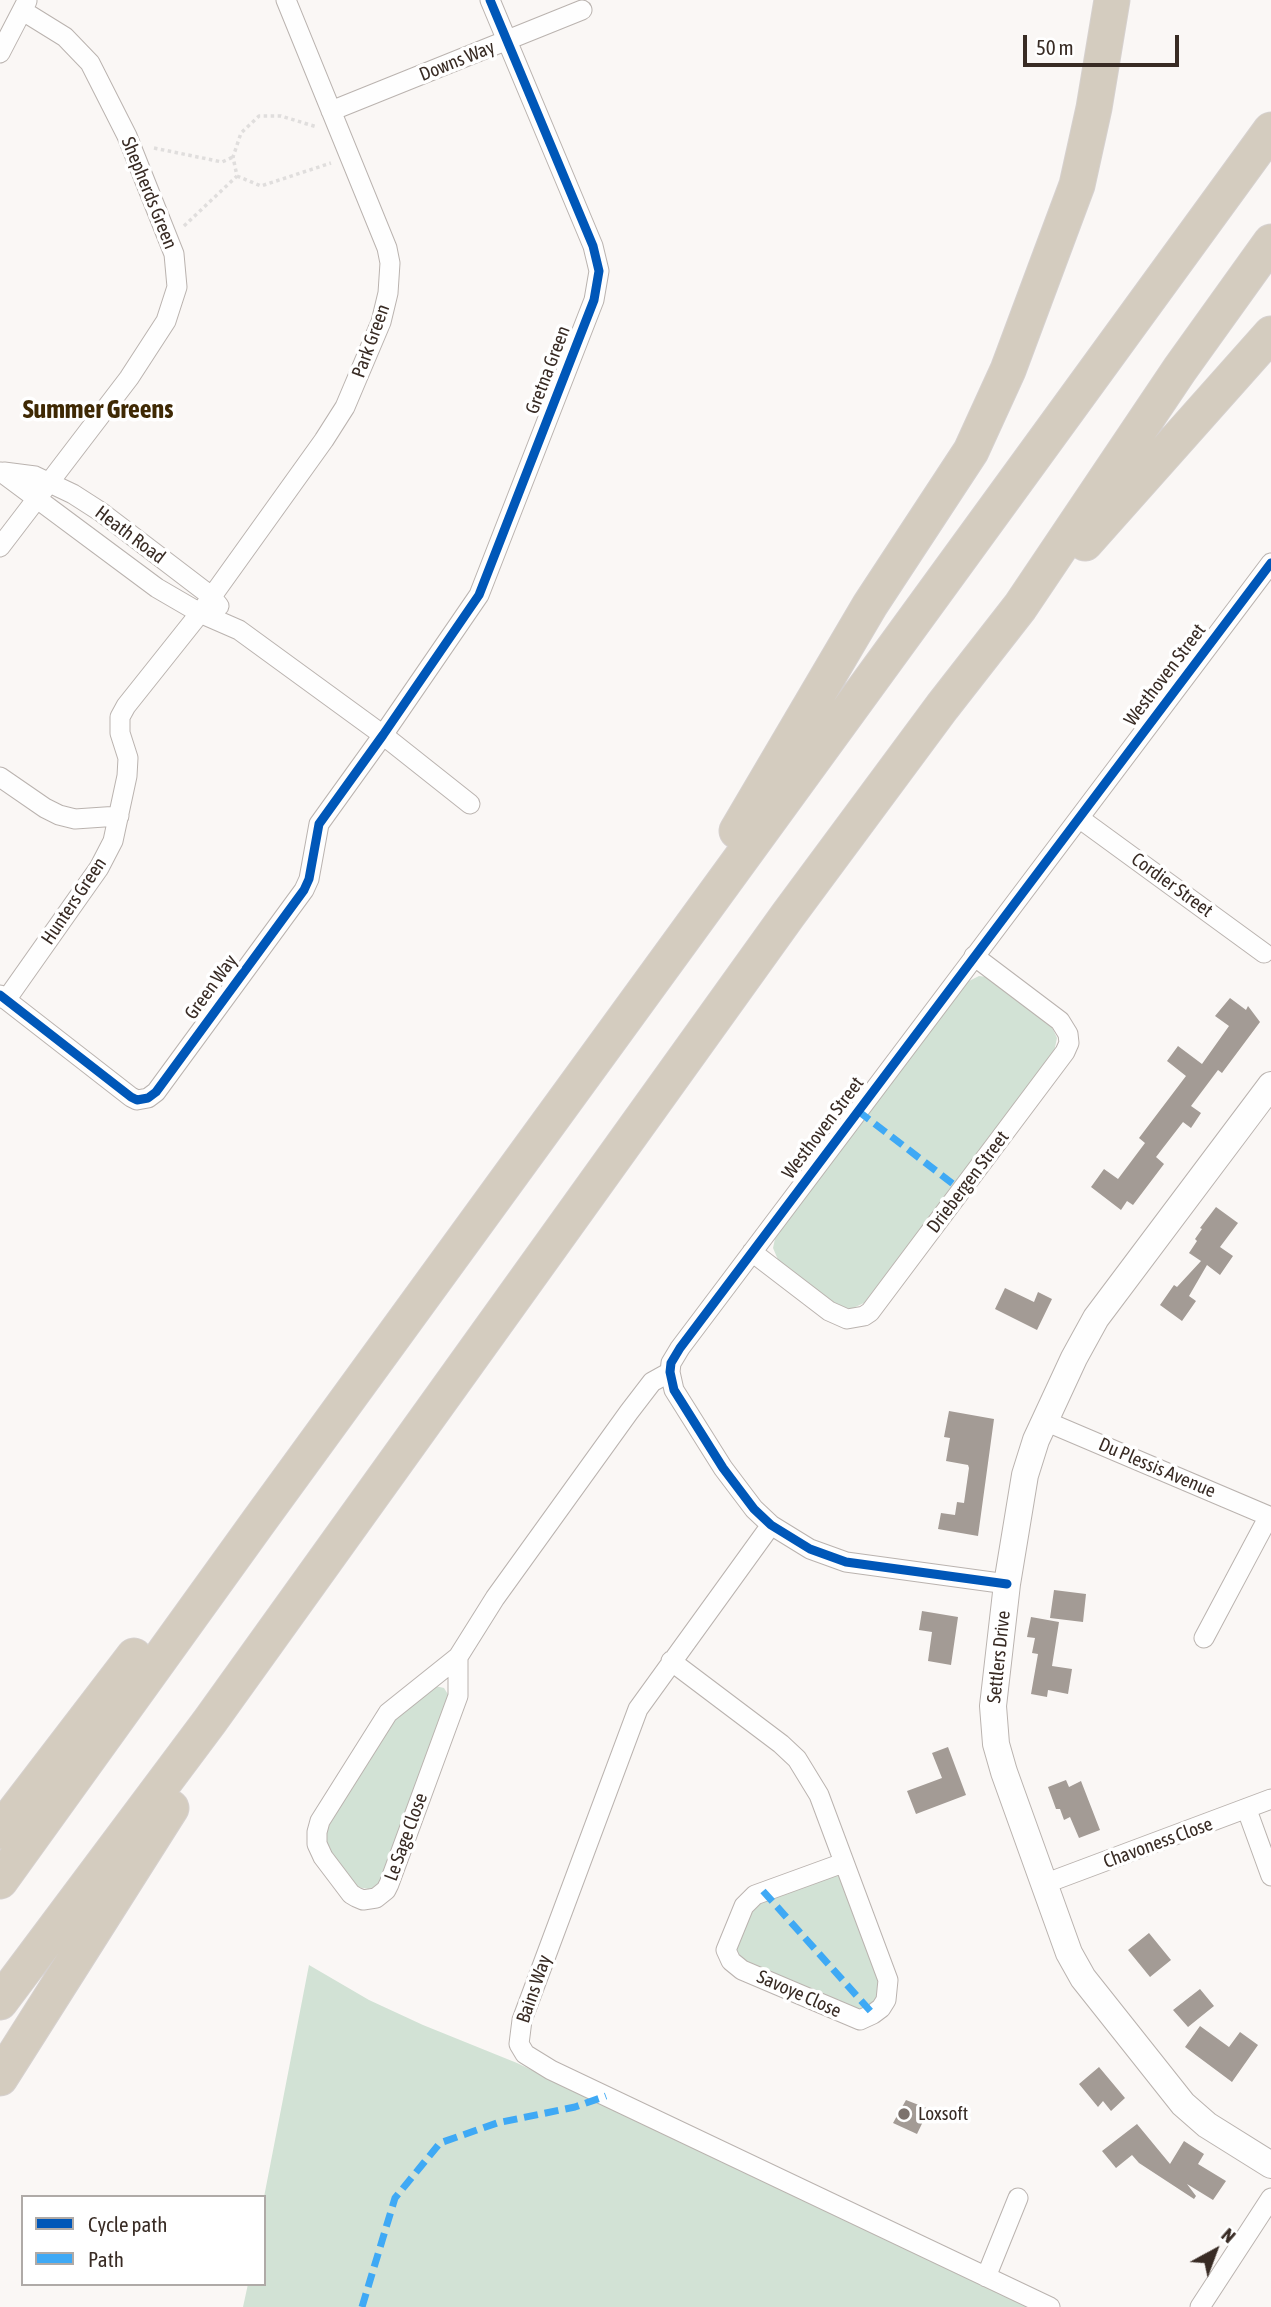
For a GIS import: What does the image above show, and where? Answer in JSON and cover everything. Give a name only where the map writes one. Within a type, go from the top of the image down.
[{"type":"highway","points":[[628,1014],[870,605],[971,451],[1008,370],[1077,185],[1094,108],[1112,0]]},
{"type":"highway","points":[[0,1881],[1271,130]]},
{"type":"highway","points":[[0,2002],[210,1721],[788,915],[1020,607],[1180,369],[1271,242]]},
{"type":"highway","points":[[1020,607],[1077,552],[1271,334]]},
{"type":"highway","points":[[0,1832],[225,1536],[240,1525],[259,1521]]},
{"type":"highway","points":[[0,2078],[201,1761],[210,1740],[210,1721]]},
{"type":"street","name":"Park Green","points":[[200,613],[345,407],[381,322],[388,292],[390,263],[387,248],[286,0]]},
{"type":"street","name":"Gretna Green","points":[[383,735],[479,595],[594,300],[599,271],[593,246],[490,0]]},
{"type":"street","points":[[0,53],[25,6]]},
{"type":"street","name":"Shepherds Green","points":[[0,547],[129,378],[166,321],[177,287],[174,254],[132,149],[90,63],[65,37],[25,6]]},
{"type":"street","name":"Downs Way","points":[[331,111],[582,10]]},
{"type":"street","name":"Heath Road","points":[[1,471],[35,476],[50,482],[101,512],[211,596],[239,630]]},
{"type":"street","name":"Heath Road","points":[[1,471],[157,588],[200,613],[239,630],[383,735],[470,804]]},
{"type":"street","name":"Westhoven Street","points":[[670,1372],[671,1363],[680,1348],[1271,563]]},
{"type":"street","name":"Hunters Green","points":[[3,997],[99,868],[113,841],[128,758],[120,733],[120,718],[126,706],[200,613]]},
{"type":"street","name":"Green Way","points":[[3,997],[131,1097],[136,1100],[148,1098],[156,1092],[304,890],[311,872],[318,824],[383,735]]},
{"type":"street","points":[[0,777],[59,815],[75,819],[119,816]]},
{"type":"street","name":"Cordier Street","points":[[1079,818],[1264,953]]},
{"type":"street","name":"Driebergen Street","points":[[752,1252],[829,1311],[847,1319],[870,1312],[1069,1044],[1068,1034],[1060,1021],[974,956]]},
{"type":"street","name":"Settlers Drive","points":[[1271,1085],[1097,1318],[1081,1345],[1045,1421],[1027,1464],[1007,1584],[994,1692],[994,1730],[1004,1772],[1069,1953],[1089,1988],[1183,2104],[1207,2125],[1271,2165]]},
{"type":"street","points":[[670,1372],[674,1390],[723,1468],[771,1525],[810,1549],[846,1562],[1007,1584]]},
{"type":"street","name":"Le Sage Close","points":[[458,1657],[458,1696],[389,1884],[376,1898],[363,1900],[351,1894],[323,1857],[317,1844],[320,1821],[388,1713],[458,1657],[495,1598],[629,1412],[652,1382],[670,1372]]},
{"type":"street","name":"Du Plessis Avenue","points":[[1045,1421],[1270,1516],[1204,1638]]},
{"type":"street","name":"Bains Way","points":[[771,1525],[671,1661],[631,1723],[522,2020],[519,2044],[525,2054],[551,2070],[1050,2307]]},
{"type":"street","name":"Savoye Close","points":[[671,1661],[781,1744],[797,1759],[819,1795],[888,1980],[886,2000],[881,2008],[860,2020],[742,1969],[731,1961],[726,1950],[744,1906],[755,1895],[844,1863]]},
{"type":"street","name":"Chavoness Close","points":[[1044,1884],[1271,1800]]},
{"type":"street","points":[[1247,1810],[1271,1876]]},
{"type":"street","points":[[986,2277],[1018,2198]]},
{"type":"street","points":[[1200,2307],[1271,2198]]},
{"type":"path","points":[[237,176],[233,157],[241,133],[259,116],[281,116],[339,131]]},
{"type":"path","points":[[132,149],[140,145],[222,162],[233,157]]},
{"type":"path","points":[[237,176],[261,186],[350,156]]},
{"type":"path","points":[[167,236],[180,230],[237,176]]},
{"type":"green space","points":[[979,976],[987,977],[1051,1025],[1057,1038],[1054,1052],[864,1303],[851,1309],[837,1306],[779,1262],[773,1248],[776,1234],[965,983]]},
{"type":"green space","points":[[435,1686],[444,1688],[449,1696],[385,1876],[376,1887],[357,1887],[327,1851],[324,1829],[389,1723]]},
{"type":"green space","points":[[834,1874],[839,1875],[881,1979],[879,1999],[861,2011],[743,1960],[736,1946],[753,1905]]},
{"type":"green space","points":[[309,1965],[369,2000],[517,2063],[1031,2307],[243,2307],[248,2286],[266,2286],[264,2195]]},
{"type":"building","points":[[1230,998],[1246,1010],[1248,1006],[1260,1022],[1222,1073],[1218,1070],[1191,1106],[1201,1113],[1191,1128],[1183,1122],[1156,1157],[1164,1164],[1133,1205],[1127,1201],[1121,1210],[1091,1187],[1104,1169],[1118,1179],[1145,1143],[1139,1138],[1186,1076],[1167,1061],[1178,1046],[1202,1064],[1229,1026],[1215,1016]]},
{"type":"building","points":[[1216,1207],[1238,1223],[1220,1247],[1233,1256],[1220,1275],[1207,1265],[1189,1296],[1196,1301],[1182,1321],[1160,1305],[1174,1285],[1177,1287],[1201,1261],[1189,1253],[1197,1241],[1195,1239],[1202,1229],[1200,1228]]},
{"type":"building","points":[[1005,1288],[1034,1302],[1038,1292],[1052,1299],[1037,1330],[995,1309]]},
{"type":"building","points":[[949,1411],[994,1419],[978,1536],[938,1529],[941,1513],[955,1515],[957,1502],[964,1503],[969,1468],[968,1465],[946,1461],[950,1438],[944,1437]]},
{"type":"building","points":[[1054,1590],[1086,1594],[1083,1622],[1050,1618]]},
{"type":"building","points":[[922,1611],[958,1617],[951,1665],[928,1661],[932,1632],[919,1630]]},
{"type":"building","points":[[1031,1617],[1059,1622],[1052,1666],[1072,1669],[1068,1694],[1048,1690],[1047,1697],[1031,1694],[1038,1654],[1032,1653],[1035,1638],[1027,1637]]},
{"type":"building","points":[[948,1747],[966,1795],[916,1814],[907,1791],[942,1778],[932,1753]]},
{"type":"building","points":[[1066,1780],[1069,1787],[1081,1781],[1100,1830],[1079,1838],[1070,1817],[1064,1820],[1060,1809],[1056,1809],[1048,1787]]},
{"type":"building","points":[[1149,1933],[1171,1960],[1150,1977],[1128,1950]]},
{"type":"building","points":[[1200,1989],[1214,2006],[1188,2027],[1173,2010]]},
{"type":"building","points":[[1200,2026],[1229,2047],[1240,2032],[1258,2045],[1232,2082],[1185,2047]]},
{"type":"building","points":[[1099,2067],[1125,2098],[1111,2111],[1103,2101],[1098,2107],[1079,2084]]},
{"type":"building","name":"Loxsoft","points":[[906,2100],[929,2109],[917,2134],[893,2123]]},
{"type":"building","points":[[1137,2124],[1170,2164],[1184,2141],[1204,2154],[1198,2164],[1226,2181],[1213,2200],[1187,2184],[1196,2196],[1194,2199],[1139,2163],[1132,2155],[1116,2168],[1102,2151]]},
{"type":"marked path","points":[[858,1111],[961,1190]]},
{"type":"marked path","points":[[763,1891],[873,2014]]},
{"type":"marked path","points":[[362,2307],[395,2198],[440,2143],[497,2123],[575,2107],[606,2096]]},
{"type":"cycle path","points":[[0,995],[131,1097],[137,1100],[148,1098],[156,1092],[304,890],[309,879],[319,824],[479,595],[594,300],[599,271],[593,246],[490,0]]},
{"type":"cycle path","points":[[1007,1584],[846,1562],[810,1549],[771,1525],[754,1509],[723,1468],[674,1390],[671,1363],[1271,563]]},
{"type":"place","name":"Loxsoft","points":[[904,2114]]},
{"type":"district","name":"Summer Greens","points":[[98,410]]}]
